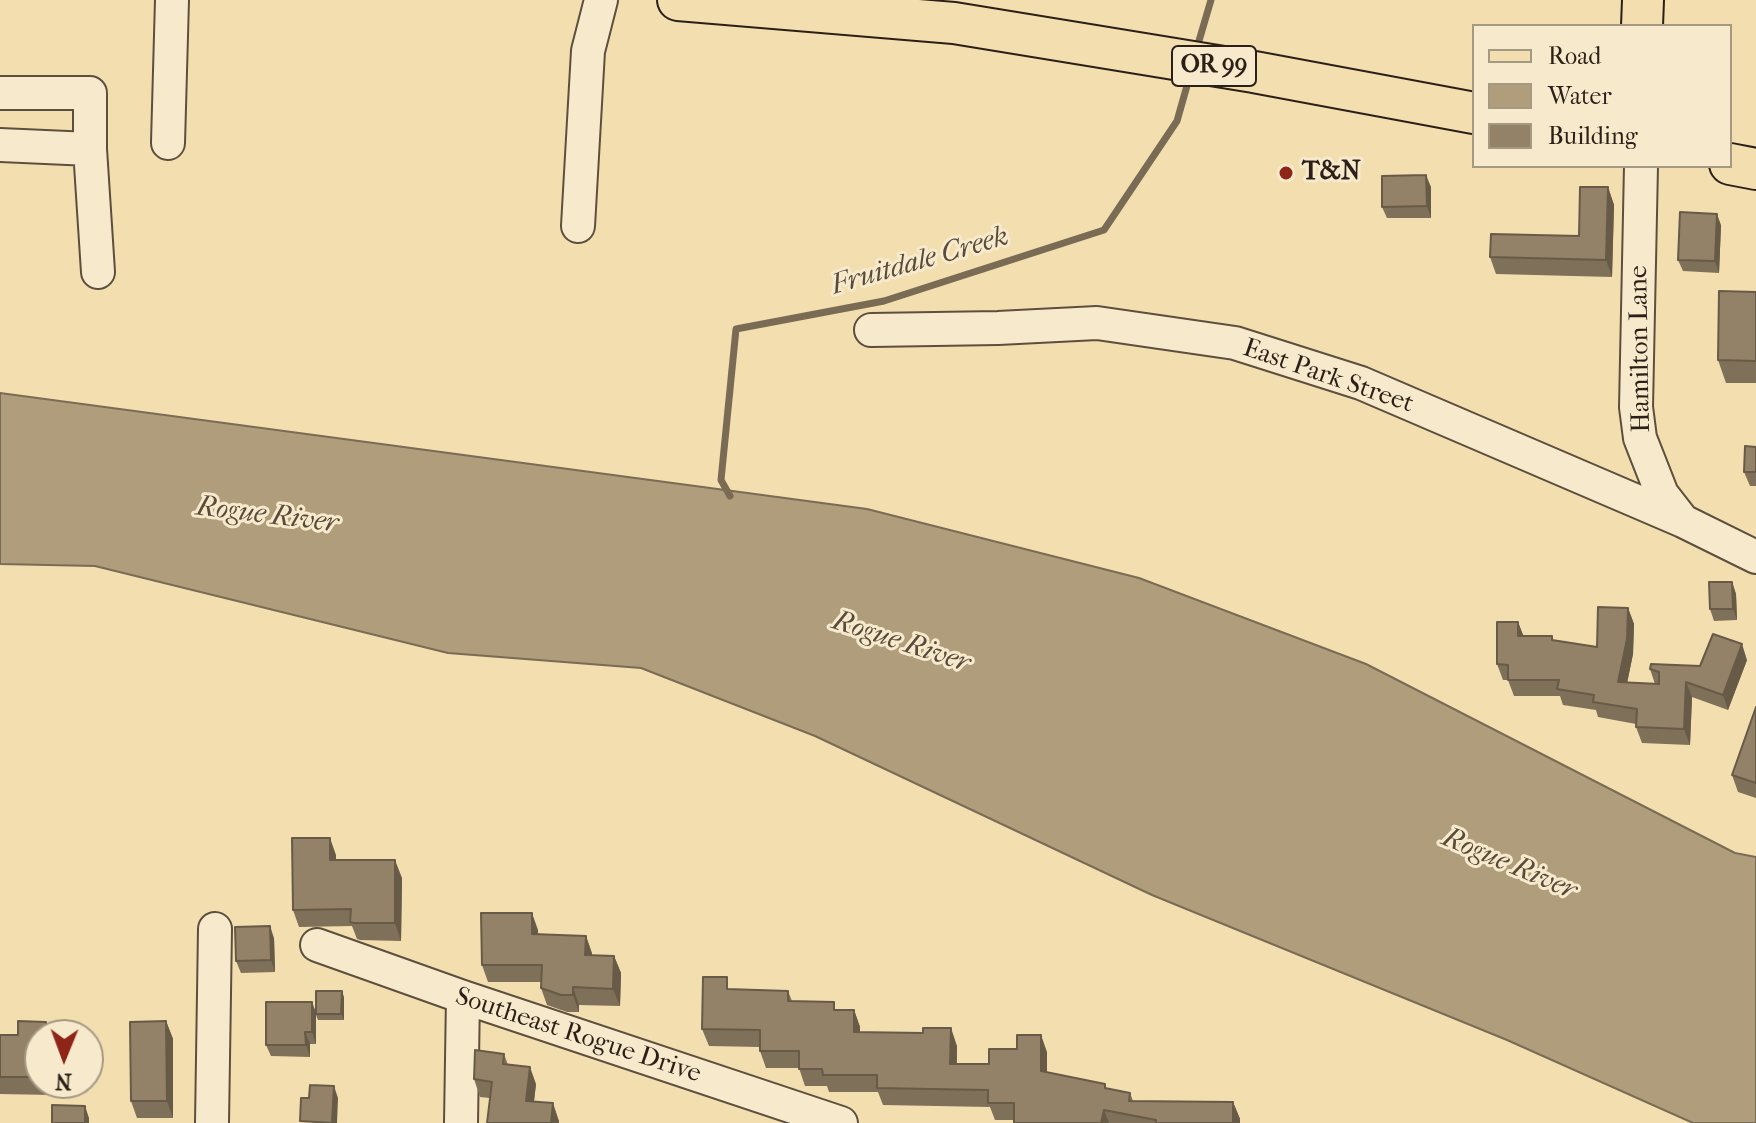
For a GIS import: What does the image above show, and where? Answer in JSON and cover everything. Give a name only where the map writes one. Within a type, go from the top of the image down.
[{"type":"main road","name":"OR 99","points":[[678,0],[762,3],[954,23],[1472,113]]},
{"type":"main road","points":[[1642,24],[1643,0]]},
{"type":"main road","points":[[1732,164],[1756,169]]},
{"type":"street","points":[[168,143],[172,0]]},
{"type":"street","points":[[578,226],[588,51],[601,0]]},
{"type":"street","points":[[0,93],[90,93],[90,149],[98,272]]},
{"type":"street","points":[[0,145],[90,149]]},
{"type":"street","name":"Hamilton Lane","points":[[1641,168],[1636,407],[1640,438],[1662,494],[1683,521]]},
{"type":"street","name":"East Park Street","points":[[871,330],[1097,323],[1235,343],[1361,383],[1683,521],[1756,557]]},
{"type":"street","points":[[212,1123],[215,929]]},
{"type":"street","name":"Southeast Rogue Drive","points":[[317,945],[841,1123]]},
{"type":"street","points":[[461,1123],[463,997]]},
{"type":"water","name":"Rogue River","points":[[0,393],[867,509],[1139,578],[1366,664],[1735,853],[1756,857],[1756,1123],[1693,1123],[1507,1040],[1152,895],[815,736],[641,668],[448,653],[95,566],[0,564]]},
{"type":"building","points":[[1426,175],[1427,206],[1382,207],[1382,176]]},
{"type":"building","points":[[1580,187],[1608,187],[1606,260],[1490,257],[1491,234],[1579,236]]},
{"type":"building","points":[[1680,212],[1717,214],[1715,261],[1678,260]]},
{"type":"building","points":[[1719,291],[1756,292],[1756,361],[1718,360]]},
{"type":"building","points":[[1745,446],[1756,447],[1756,472],[1744,472]]},
{"type":"building","points":[[1709,582],[1732,582],[1733,609],[1710,609]]},
{"type":"building","points":[[1598,607],[1628,608],[1627,639],[1618,682],[1659,684],[1659,672],[1650,669],[1651,664],[1700,666],[1713,634],[1742,644],[1723,695],[1686,682],[1684,729],[1636,727],[1637,709],[1593,702],[1594,695],[1557,689],[1559,680],[1508,680],[1508,665],[1497,664],[1497,622],[1518,622],[1518,636],[1552,636],[1552,640],[1597,647]]},
{"type":"building","points":[[1756,707],[1756,783],[1732,775]]},
{"type":"building","points":[[292,838],[330,838],[330,860],[395,860],[395,923],[350,922],[351,909],[293,910]]},
{"type":"building","points":[[481,913],[532,913],[532,934],[586,936],[585,955],[614,956],[613,989],[573,987],[573,995],[561,995],[541,988],[542,965],[482,965]]},
{"type":"building","points":[[270,926],[271,960],[236,961],[235,927]]},
{"type":"building","points":[[703,977],[727,977],[727,989],[788,991],[788,1001],[834,1002],[834,1010],[854,1010],[854,1032],[923,1033],[923,1028],[951,1028],[950,1064],[989,1064],[989,1049],[1017,1049],[1017,1035],[1041,1035],[1041,1071],[1105,1084],[1105,1088],[1130,1093],[1129,1101],[1233,1102],[1233,1123],[1156,1123],[1156,1120],[1104,1110],[1101,1123],[1014,1123],[1014,1103],[988,1103],[988,1090],[877,1088],[877,1075],[823,1075],[822,1069],[799,1069],[799,1051],[760,1051],[760,1030],[702,1029]]},
{"type":"building","points":[[316,991],[342,991],[341,1014],[316,1014]]},
{"type":"building","points":[[266,1002],[312,1002],[312,1032],[305,1032],[306,1045],[266,1045]]},
{"type":"building","points":[[18,1021],[24,1021],[24,1077],[0,1077],[0,1035],[18,1035]]},
{"type":"building","points":[[166,1021],[167,1101],[131,1101],[130,1022]]},
{"type":"building","points":[[475,1050],[504,1054],[503,1064],[530,1067],[526,1101],[553,1103],[551,1123],[487,1123],[492,1082],[474,1079]]},
{"type":"building","points":[[310,1085],[334,1086],[332,1123],[300,1121],[301,1098],[309,1098]]},
{"type":"building","points":[[52,1105],[85,1106],[85,1123],[52,1123]]},
{"type":"waterway","name":"Fruitdale Creek","points":[[1196,51],[1211,0]]},
{"type":"waterway","name":"Fruitdale Creek","points":[[730,496],[721,480],[736,329],[884,301],[1104,230],[1177,121],[1190,75]]},
{"type":"place","name":"T&N","points":[[1286,173]]}]
